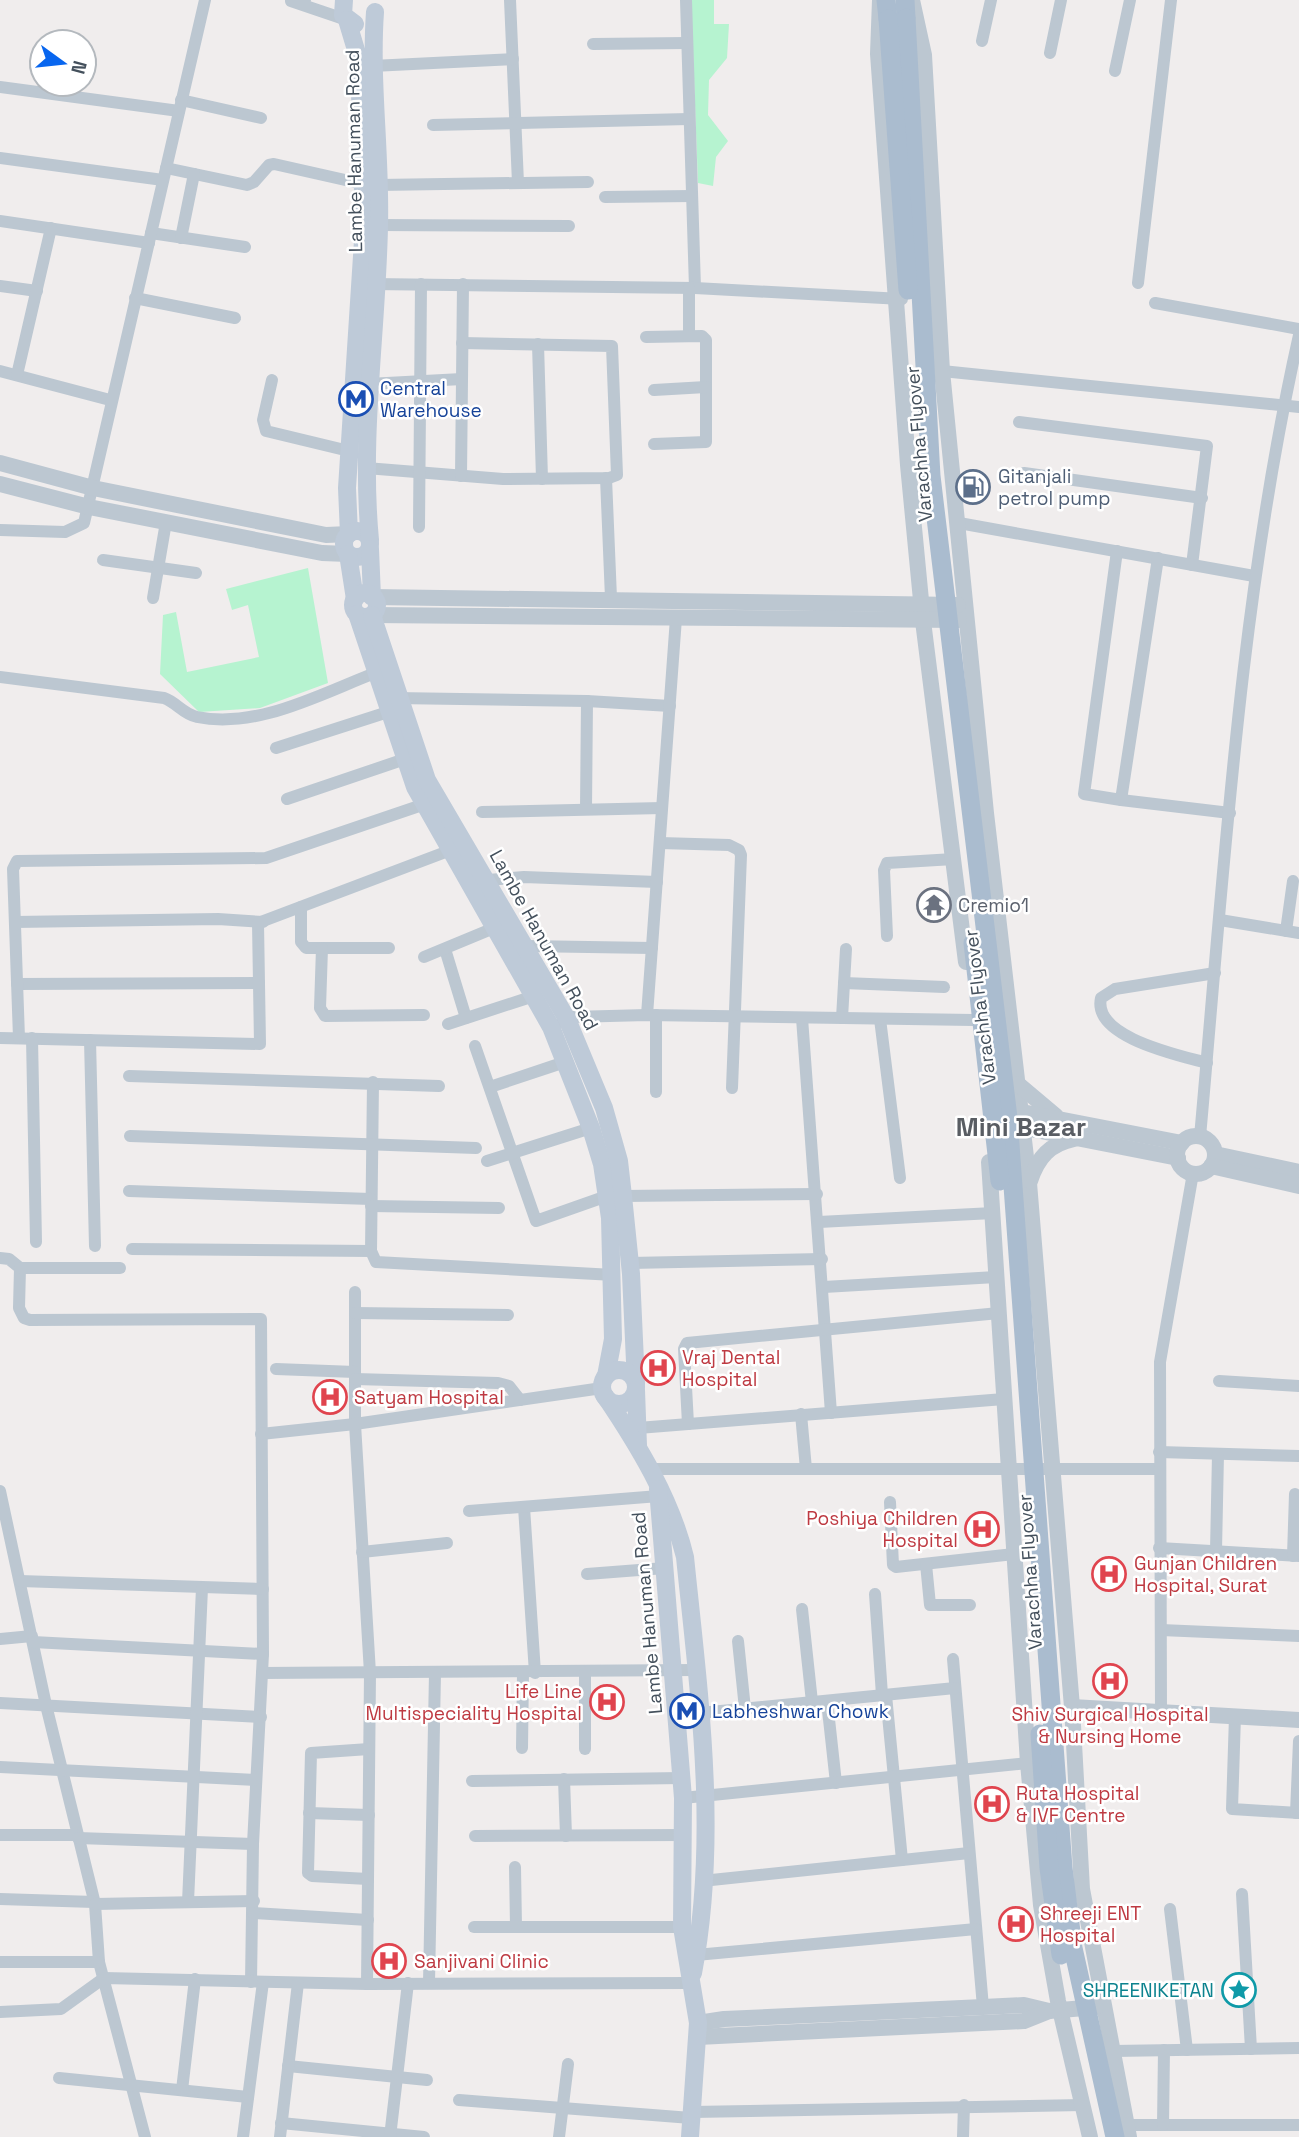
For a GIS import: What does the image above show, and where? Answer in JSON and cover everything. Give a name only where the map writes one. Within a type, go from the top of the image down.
[{"type":"main road","points":[[344,0],[342,9],[359,60],[371,185]]},
{"type":"main road","points":[[346,20],[363,24],[374,6]]},
{"type":"main road","name":"Lambe Hanuman Road","points":[[374,6],[366,468],[370,545],[364,606],[375,673],[427,780],[568,1019],[604,1108],[619,1161],[615,1196],[613,1339],[604,1387]]},
{"type":"main road","name":"Varachha Flyover","points":[[899,7],[931,476],[1008,1118],[1063,1868],[1073,1948],[1124,2133]]},
{"type":"main road","name":"Varachha Flyover","points":[[899,7],[923,505],[1003,1208],[1049,1868],[1060,1950],[1102,2137]]},
{"type":"main road","points":[[364,606],[344,542],[349,534],[349,452],[368,284]]},
{"type":"main road","points":[[348,554],[360,558],[370,545],[361,531],[349,534]]},
{"type":"main road","name":"Lambe Hanuman Road","points":[[364,606],[405,759],[425,804],[551,1027],[615,1196],[630,1263],[638,1437]]},
{"type":"main road","points":[[615,1370],[626,1371],[636,1387],[625,1403],[614,1404],[604,1387],[615,1370]]},
{"type":"main road","points":[[604,1387],[638,1437],[658,1493]]},
{"type":"main road","name":"Lambe Hanuman Road","points":[[658,1493],[682,1778],[682,1927],[698,2030],[690,2137]]},
{"type":"main road","name":"Lambe Hanuman Road","points":[[658,1493],[679,1530],[685,1557],[701,1713],[706,1796],[702,1881],[691,1983]]},
{"type":"street","points":[[0,530],[65,532],[76,530],[84,523],[110,400],[205,0]]},
{"type":"street","points":[[294,0],[346,20]]},
{"type":"street","points":[[510,0],[518,183]]},
{"type":"street","points":[[686,0],[692,196],[689,336]]},
{"type":"street","points":[[880,0],[878,54],[898,299],[908,465],[921,605],[984,1113],[993,1213],[1007,1468],[1028,1763],[1041,1905],[1055,2011],[1090,2137]]},
{"type":"street","points":[[982,41],[991,0]]},
{"type":"street","points":[[1050,53],[1061,0]]},
{"type":"street","points":[[1115,71],[1130,0]]},
{"type":"street","points":[[1138,283],[1171,0]]},
{"type":"street","points":[[899,7],[924,55],[942,371],[986,813],[1029,1183],[1072,1707],[1082,1889],[1113,2051],[1124,2133],[1163,2125],[1299,2125]]},
{"type":"street","points":[[593,44],[687,43]]},
{"type":"street","points":[[372,66],[513,59]]},
{"type":"street","points":[[0,87],[180,105],[261,118]]},
{"type":"street","points":[[433,125],[689,119]]},
{"type":"street","points":[[0,158],[164,174],[194,174],[247,185],[254,182],[268,164],[371,185],[588,182]]},
{"type":"street","points":[[181,238],[194,174]]},
{"type":"street","points":[[604,197],[692,196]]},
{"type":"street","points":[[0,221],[150,238],[181,238],[245,247]]},
{"type":"street","points":[[372,225],[569,226]]},
{"type":"street","points":[[17,375],[51,228]]},
{"type":"street","points":[[368,284],[692,288],[898,299],[939,297]]},
{"type":"street","points":[[419,527],[421,284]]},
{"type":"street","points":[[461,476],[463,284]]},
{"type":"street","points":[[0,286],[37,291]]},
{"type":"street","points":[[135,298],[235,318]]},
{"type":"street","points":[[1155,303],[1299,328]]},
{"type":"street","points":[[1200,1136],[1254,576],[1299,335]]},
{"type":"street","points":[[646,337],[706,338],[705,443],[654,444]]},
{"type":"street","points":[[366,468],[461,476],[614,478],[618,471],[614,349],[608,344],[462,343]]},
{"type":"street","points":[[538,344],[542,479]]},
{"type":"street","points":[[0,371],[110,400]]},
{"type":"street","points":[[942,371],[1299,407]]},
{"type":"street","points":[[368,384],[461,379]]},
{"type":"street","points":[[272,380],[262,420],[266,431],[349,452]]},
{"type":"street","points":[[654,390],[706,387]]},
{"type":"street","points":[[1019,422],[1205,444],[1209,450],[1192,565]]},
{"type":"street","points":[[0,463],[93,488],[326,535],[349,534]]},
{"type":"street","points":[[1024,473],[1202,498]]},
{"type":"street","points":[[606,478],[611,598]]},
{"type":"street","points":[[0,484],[89,507],[322,553],[348,554]]},
{"type":"street","points":[[153,598],[166,522]]},
{"type":"street","points":[[959,523],[1254,576]]},
{"type":"street","points":[[1117,551],[1084,794],[1230,813]]},
{"type":"street","points":[[1121,800],[1158,558]]},
{"type":"street","points":[[103,560],[196,573]]},
{"type":"street","points":[[364,606],[611,598],[921,605],[967,613]]},
{"type":"street","points":[[364,606],[676,618],[923,621],[967,613]]},
{"type":"street","points":[[656,1092],[652,948],[676,618]]},
{"type":"street","points":[[0,677],[164,698],[174,701],[188,714],[208,718],[269,713],[375,673]]},
{"type":"street","points":[[276,748],[390,703],[587,701],[670,706]]},
{"type":"street","points":[[586,809],[587,701]]},
{"type":"street","points":[[286,799],[405,759]]},
{"type":"street","points":[[0,861],[15,863],[17,860],[266,858],[425,804]]},
{"type":"street","points":[[482,811],[662,808]]},
{"type":"street","points":[[660,843],[729,845],[739,850],[741,855],[732,1088]]},
{"type":"street","points":[[0,1038],[260,1044],[258,923],[451,850]]},
{"type":"street","points":[[887,936],[884,870],[887,863],[954,859]]},
{"type":"street","points":[[15,863],[17,984],[26,1038],[36,1242]]},
{"type":"street","points":[[488,880],[524,877],[657,882]]},
{"type":"street","points":[[1220,920],[1292,932],[1293,881]]},
{"type":"street","points":[[301,907],[302,946],[389,948]]},
{"type":"street","points":[[15,922],[218,919],[262,922]]},
{"type":"street","points":[[424,957],[494,928]]},
{"type":"street","points":[[525,946],[652,948]]},
{"type":"street","points":[[322,948],[320,1008],[325,1016],[424,1015]]},
{"type":"street","points":[[842,1018],[846,948]]},
{"type":"street","points":[[445,949],[466,1017]]},
{"type":"street","points":[[1207,1063],[1135,1040],[1102,1018],[1099,1009],[1101,998],[1115,989],[1215,973]]},
{"type":"street","points":[[17,984],[259,983]]},
{"type":"street","points":[[844,983],[944,987]]},
{"type":"street","points":[[448,1024],[534,996]]},
{"type":"street","points":[[551,1027],[568,1019],[652,1015],[973,1020]]},
{"type":"street","points":[[802,1018],[822,1259],[831,1413]]},
{"type":"street","points":[[880,1019],[900,1178]]},
{"type":"street","points":[[90,1040],[95,1246]]},
{"type":"street","points":[[475,1046],[536,1221],[615,1196],[817,1194]]},
{"type":"street","points":[[490,1087],[565,1062]]},
{"type":"street","points":[[130,1076],[439,1086]]},
{"type":"street","points":[[373,1082],[370,1251],[376,1262],[387,1265],[516,1268],[614,1275]]},
{"type":"street","points":[[1018,1084],[1059,1119]]},
{"type":"street","points":[[984,1113],[1022,1119],[1059,1119],[1180,1150]]},
{"type":"street","points":[[1022,1119],[1080,1138],[1180,1150]]},
{"type":"street","points":[[487,1161],[591,1128]]},
{"type":"street","points":[[130,1136],[477,1148]]},
{"type":"street","points":[[1200,1136],[1210,1143],[1213,1160],[1204,1172],[1193,1173],[1185,1170],[1180,1150],[1188,1138],[1200,1136]]},
{"type":"street","points":[[1029,1183],[1045,1153],[1063,1141],[1080,1138]]},
{"type":"street","points":[[1213,1160],[1299,1172]]},
{"type":"street","points":[[1213,1160],[1299,1186]]},
{"type":"street","points":[[1161,1711],[1158,1468],[1160,1362],[1193,1173]]},
{"type":"street","points":[[129,1191],[499,1208]]},
{"type":"street","points":[[819,1222],[993,1213]]},
{"type":"street","points":[[132,1249],[370,1251]]},
{"type":"street","points":[[0,1258],[9,1259],[20,1268],[120,1268]]},
{"type":"street","points":[[630,1263],[822,1259]]},
{"type":"street","points":[[20,1268],[19,1308],[24,1318],[30,1320],[261,1319],[262,1673],[253,1844],[257,1982],[243,2137]]},
{"type":"street","points":[[824,1287],[996,1277]]},
{"type":"street","points":[[355,1292],[355,1424],[370,1673],[367,1984]]},
{"type":"street","points":[[355,1313],[508,1315]]},
{"type":"street","points":[[688,1424],[684,1349],[687,1343],[999,1314]]},
{"type":"street","points":[[276,1369],[355,1376],[498,1382],[509,1386],[520,1400]]},
{"type":"street","points":[[1219,1381],[1299,1386]]},
{"type":"street","points":[[261,1434],[355,1424],[604,1387]]},
{"type":"street","points":[[638,1437],[688,1424],[1004,1399]]},
{"type":"street","points":[[801,1414],[806,1469]]},
{"type":"street","points":[[1159,1452],[1299,1456]]},
{"type":"street","points":[[1216,1551],[1218,1454]]},
{"type":"street","points":[[649,1469],[1158,1468]]},
{"type":"street","points":[[0,1491],[6,1546],[20,1581],[46,1704],[95,1903],[99,1962],[145,2137]]},
{"type":"street","points":[[470,1511],[658,1493]]},
{"type":"street","points":[[1159,1548],[1296,1556],[1295,1494]]},
{"type":"street","points":[[890,1502],[893,1565],[897,1567],[1014,1554]]},
{"type":"street","points":[[522,1748],[529,1673],[524,1507]]},
{"type":"street","points":[[362,1552],[447,1543]]},
{"type":"street","points":[[926,1564],[931,1606],[970,1605]]},
{"type":"street","points":[[587,1574],[665,1568]]},
{"type":"street","points":[[20,1581],[263,1589]]},
{"type":"street","points":[[188,1902],[202,1588]]},
{"type":"street","points":[[875,1594],[902,1860]]},
{"type":"street","points":[[802,1609],[812,1702]]},
{"type":"street","points":[[1161,1630],[1299,1636]]},
{"type":"street","points":[[0,1639],[262,1654]]},
{"type":"street","points":[[738,1641],[745,1709]]},
{"type":"street","points":[[953,1659],[983,2007]]},
{"type":"street","points":[[262,1673],[696,1670]]},
{"type":"street","points":[[585,1672],[585,1749]]},
{"type":"street","points":[[429,1983],[435,1673]]},
{"type":"street","points":[[701,1713],[955,1688]]},
{"type":"street","points":[[827,1701],[836,1783]]},
{"type":"street","points":[[0,1703],[261,1717]]},
{"type":"street","points":[[1072,1707],[1299,1720]]},
{"type":"street","points":[[1235,1716],[1232,1809],[1298,1813],[1299,1741]]},
{"type":"street","points":[[368,1879],[309,1875],[309,1812],[312,1751],[369,1749]]},
{"type":"street","points":[[683,1798],[1028,1763]]},
{"type":"street","points":[[0,1767],[256,1780]]},
{"type":"street","points":[[472,1781],[682,1778]]},
{"type":"street","points":[[564,1779],[566,1836]]},
{"type":"street","points":[[309,1812],[369,1815]]},
{"type":"street","points":[[0,1835],[253,1844]]},
{"type":"street","points":[[475,1836],[684,1835]]},
{"type":"street","points":[[702,1881],[969,1853]]},
{"type":"street","points":[[515,1867],[516,1927]]},
{"type":"street","points":[[1242,1894],[1251,2049]]},
{"type":"street","points":[[0,1899],[95,1903],[188,1902],[368,1920]]},
{"type":"street","points":[[1170,1909],[1186,2050]]},
{"type":"street","points":[[474,1927],[682,1927]]},
{"type":"street","points":[[696,1955],[976,1928]]},
{"type":"street","points":[[0,1962],[99,1962]]},
{"type":"street","points":[[0,2012],[61,2009],[104,1978],[367,1984],[691,1983]]},
{"type":"street","points":[[182,2090],[195,1979]]},
{"type":"street","points":[[280,2137],[298,1983]]},
{"type":"street","points":[[391,2135],[408,1983]]},
{"type":"street","points":[[698,2030],[724,2019],[1024,2005],[1055,2011]]},
{"type":"street","points":[[698,2030],[1024,2021],[1055,2011],[1104,2006]]},
{"type":"street","points":[[1113,2051],[1299,2048]]},
{"type":"street","points":[[1163,2125],[1164,2050]]},
{"type":"street","points":[[559,2137],[568,2064]]},
{"type":"street","points":[[288,2066],[427,2080]]},
{"type":"street","points":[[59,2078],[248,2097]]},
{"type":"street","points":[[459,2100],[563,2109],[691,2115],[964,2105],[1083,2105]]},
{"type":"street","points":[[963,2137],[964,2105]]},
{"type":"street","points":[[281,2123],[424,2137]]},
{"type":"green space","points":[[691,0],[714,0],[714,24],[729,24],[727,58],[709,80],[708,115],[728,141],[716,157],[713,186],[698,183]]},
{"type":"green space","points":[[308,568],[328,683],[260,708],[199,712],[160,674],[163,615],[176,612],[187,672],[259,657],[248,605],[232,610],[226,589]]},
{"type":"place","name":"Central Warehouse","points":[[356,399]]},
{"type":"place","name":"Gitanjali petrol pump","points":[[973,487]]},
{"type":"place","name":"Cremio1","points":[[934,905]]},
{"type":"place","name":"Vraj Dental Hospital","points":[[658,1368]]},
{"type":"place","name":"Satyam Hospital","points":[[330,1397]]},
{"type":"place","name":"Poshiya Children Hospital","points":[[982,1529]]},
{"type":"place","name":"Gunjan Children Hospital, Surat","points":[[1109,1574]]},
{"type":"place","name":"Shiv Surgical Hospital & Nursing Home","points":[[1110,1681]]},
{"type":"place","name":"Life Line Multispeciality Hospital","points":[[607,1702]]},
{"type":"place","name":"Labheshwar Chowk","points":[[687,1711]]},
{"type":"place","name":"Ruta Hospital & IVF Centre","points":[[992,1804]]},
{"type":"place","name":"Shreeji ENT Hospital","points":[[1016,1924]]},
{"type":"place","name":"Sanjivani Clinic","points":[[389,1961]]},
{"type":"place","name":"SHREENIKETAN","points":[[1239,1990]]},
{"type":"district","name":"Mini Bazar","points":[[1021,1127]]}]
